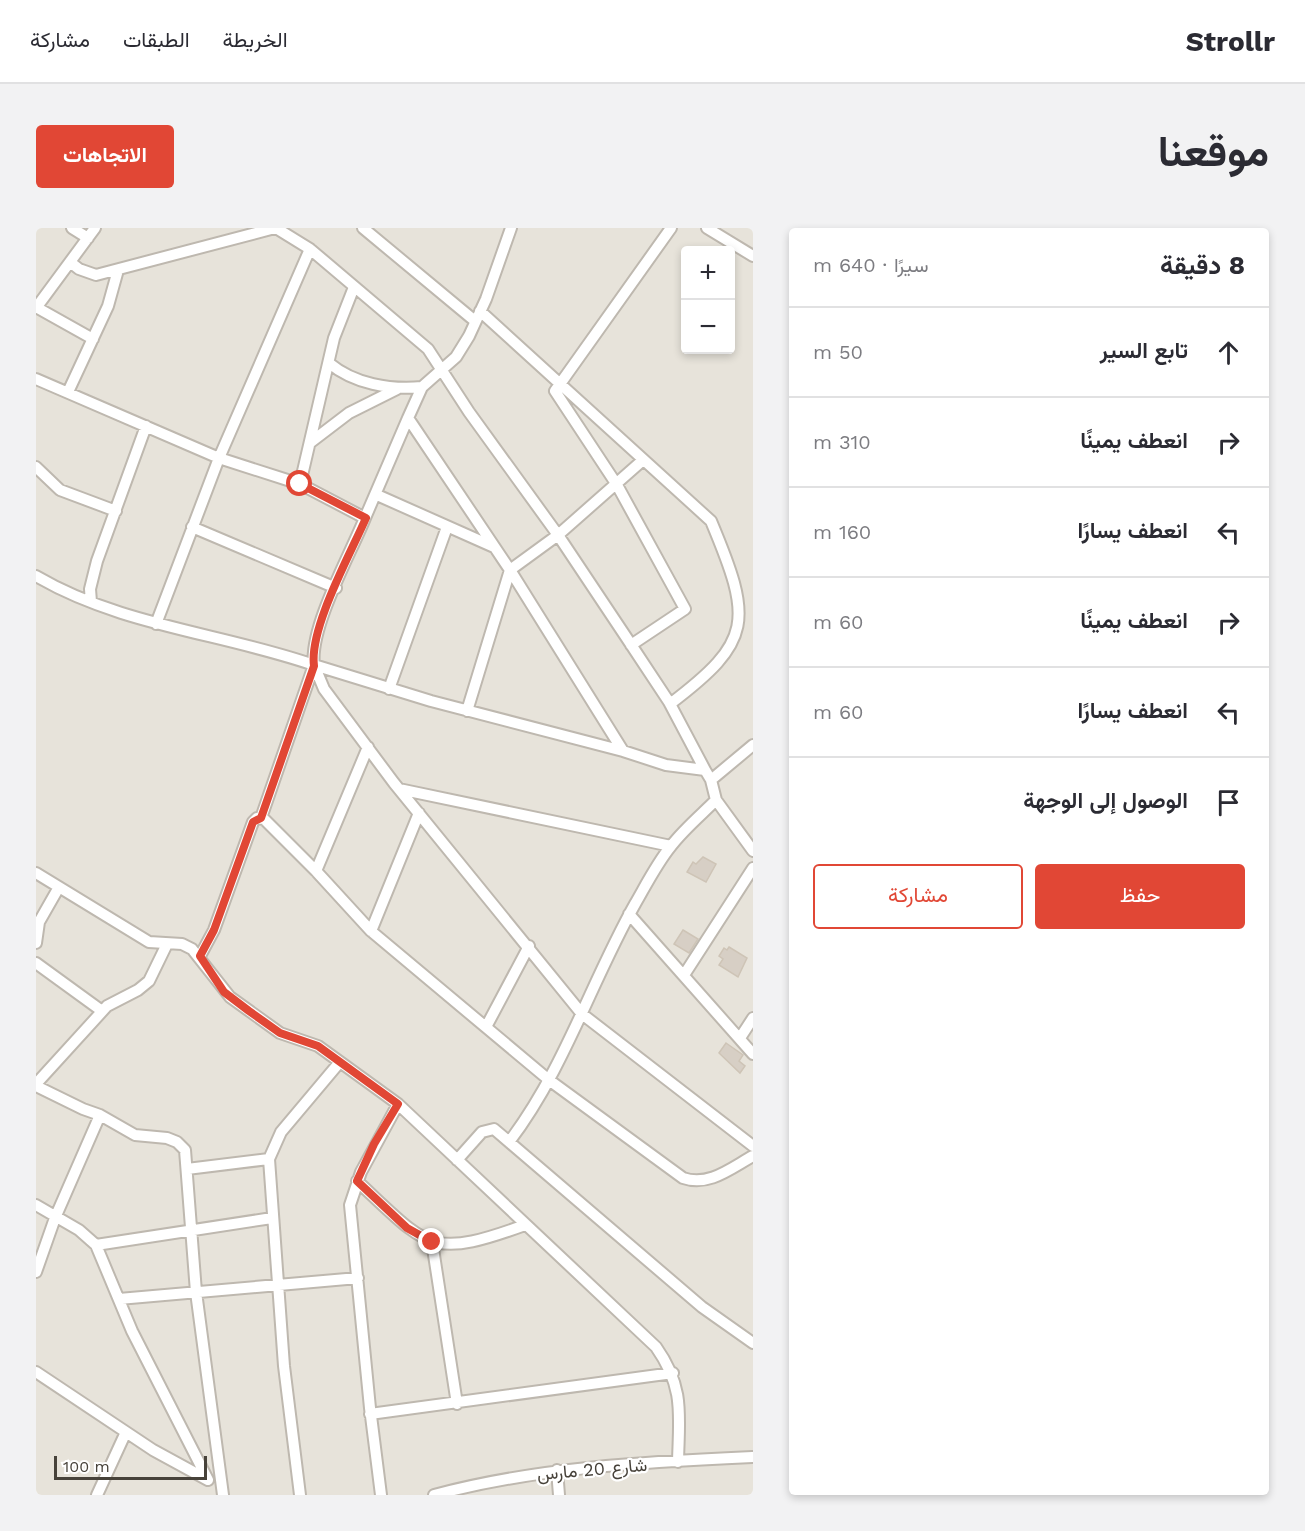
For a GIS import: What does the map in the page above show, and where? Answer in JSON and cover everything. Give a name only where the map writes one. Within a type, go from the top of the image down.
[{"type":"street","points":[[72,228],[88,238]]},
{"type":"street","points":[[93,339],[36,307],[95,228]]},
{"type":"street","points":[[70,262],[79,269],[96,275],[275,228],[295,233],[310,249],[428,349],[481,430],[558,535],[670,704],[708,775],[716,800],[752,848]]},
{"type":"street","points":[[363,228],[478,316],[560,384],[711,521],[743,589],[748,612],[742,643],[727,663],[670,704]]},
{"type":"street","points":[[631,645],[685,609],[617,485],[555,391],[671,228]]},
{"type":"street","points":[[707,228],[753,256]]},
{"type":"street","points":[[509,229],[478,316],[456,357],[422,387],[408,418],[377,495],[336,588],[321,616],[313,657],[314,666],[324,689],[399,789],[582,1014],[753,1146]]},
{"type":"street","points":[[156,624],[219,458],[310,249]]},
{"type":"street","points":[[68,392],[108,306],[118,270]]},
{"type":"street","points":[[300,484],[334,338],[354,287]]},
{"type":"street","points":[[329,363],[342,374],[397,389],[422,387]]},
{"type":"street","points":[[36,378],[219,458],[300,484],[366,518]]},
{"type":"street","points":[[311,442],[349,413],[397,389]]},
{"type":"street","points":[[408,418],[510,570],[623,751]]},
{"type":"street","points":[[91,602],[90,589],[97,561],[146,426]]},
{"type":"street","points":[[467,711],[510,570],[558,535],[643,460]]},
{"type":"street","points":[[36,467],[60,490],[116,511]]},
{"type":"street","points":[[377,495],[494,547]]},
{"type":"street","points":[[192,527],[336,588]]},
{"type":"street","points":[[389,689],[447,527]]},
{"type":"street","points":[[36,576],[91,602],[156,624],[314,666],[467,711],[708,775],[753,746]]},
{"type":"street","points":[[200,956],[214,930],[253,822],[261,818],[314,666]]},
{"type":"street","points":[[316,871],[368,747]]},
{"type":"street","points":[[399,789],[671,846]]},
{"type":"street","points":[[508,1142],[532,1111],[549,1080],[629,914],[671,846],[716,800]]},
{"type":"street","points":[[371,931],[419,813]]},
{"type":"street","points":[[261,818],[316,871],[371,931],[549,1080],[683,1178],[693,1181],[712,1178],[753,1156]]},
{"type":"street","points":[[684,975],[753,868]]},
{"type":"street","points":[[36,873],[149,942],[182,944],[200,956],[230,997],[280,1033],[309,1041],[398,1104],[649,1341],[673,1373],[678,1392],[678,1462]]},
{"type":"street","points":[[36,943],[39,922],[58,887]]},
{"type":"street","points":[[629,914],[753,1054]]},
{"type":"street","points":[[167,944],[148,981],[102,1011],[36,1085],[70,1104],[100,1115],[135,1135],[177,1142],[184,1150],[196,1292],[223,1492]]},
{"type":"street","points":[[486,1027],[529,946]]},
{"type":"street","points":[[36,963],[102,1011]]},
{"type":"street","points":[[740,1038],[753,1018]]},
{"type":"street","points":[[300,1495],[290,1429],[269,1159],[281,1132],[339,1063]]},
{"type":"street","points":[[381,1495],[370,1414],[351,1205],[357,1181],[374,1144],[398,1104]]},
{"type":"street","points":[[36,1272],[55,1218],[100,1115]]},
{"type":"street","points":[[457,1160],[485,1129],[494,1129],[702,1307],[753,1343]]},
{"type":"street","points":[[187,1169],[269,1159]]},
{"type":"street","points":[[357,1181],[407,1228],[432,1242],[443,1245],[465,1245],[525,1225]]},
{"type":"street","points":[[36,1205],[79,1230],[96,1245],[153,1375],[208,1480]]},
{"type":"street","points":[[96,1245],[272,1218]]},
{"type":"street","points":[[432,1242],[457,1404]]},
{"type":"street","points":[[119,1299],[358,1278]]},
{"type":"street","points":[[36,1372],[126,1432],[208,1480],[223,1492]]},
{"type":"street","points":[[370,1414],[673,1373]]},
{"type":"street","points":[[97,1495],[126,1432]]},
{"type":"street","name":"شارع 20 مارس","points":[[434,1495],[479,1483],[557,1470],[753,1457]]},
{"type":"street","points":[[557,1470],[559,1495]]},
{"type":"street","points":[[479,1483],[480,1495]]},
{"type":"shaded area","points":[[36,228],[753,228],[753,1495],[36,1495]]},
{"type":"building","points":[[703,857],[716,864],[706,882],[687,872],[693,862],[696,864]]},
{"type":"building","points":[[683,930],[698,939],[689,953],[674,944]]},
{"type":"building","points":[[729,947],[747,958],[738,977],[719,965],[723,959],[719,956],[724,948],[727,950]]},
{"type":"building","points":[[726,1043],[743,1055],[739,1061],[745,1066],[740,1073],[719,1053]]},
{"type":"route","points":[[300,484],[366,518],[336,588],[321,616],[313,657],[314,666],[261,818],[253,822],[214,930],[200,956],[224,992],[249,1011],[280,1033],[309,1041],[318,1046],[398,1104],[374,1144],[357,1181],[407,1228],[426,1241],[432,1242]]}]
